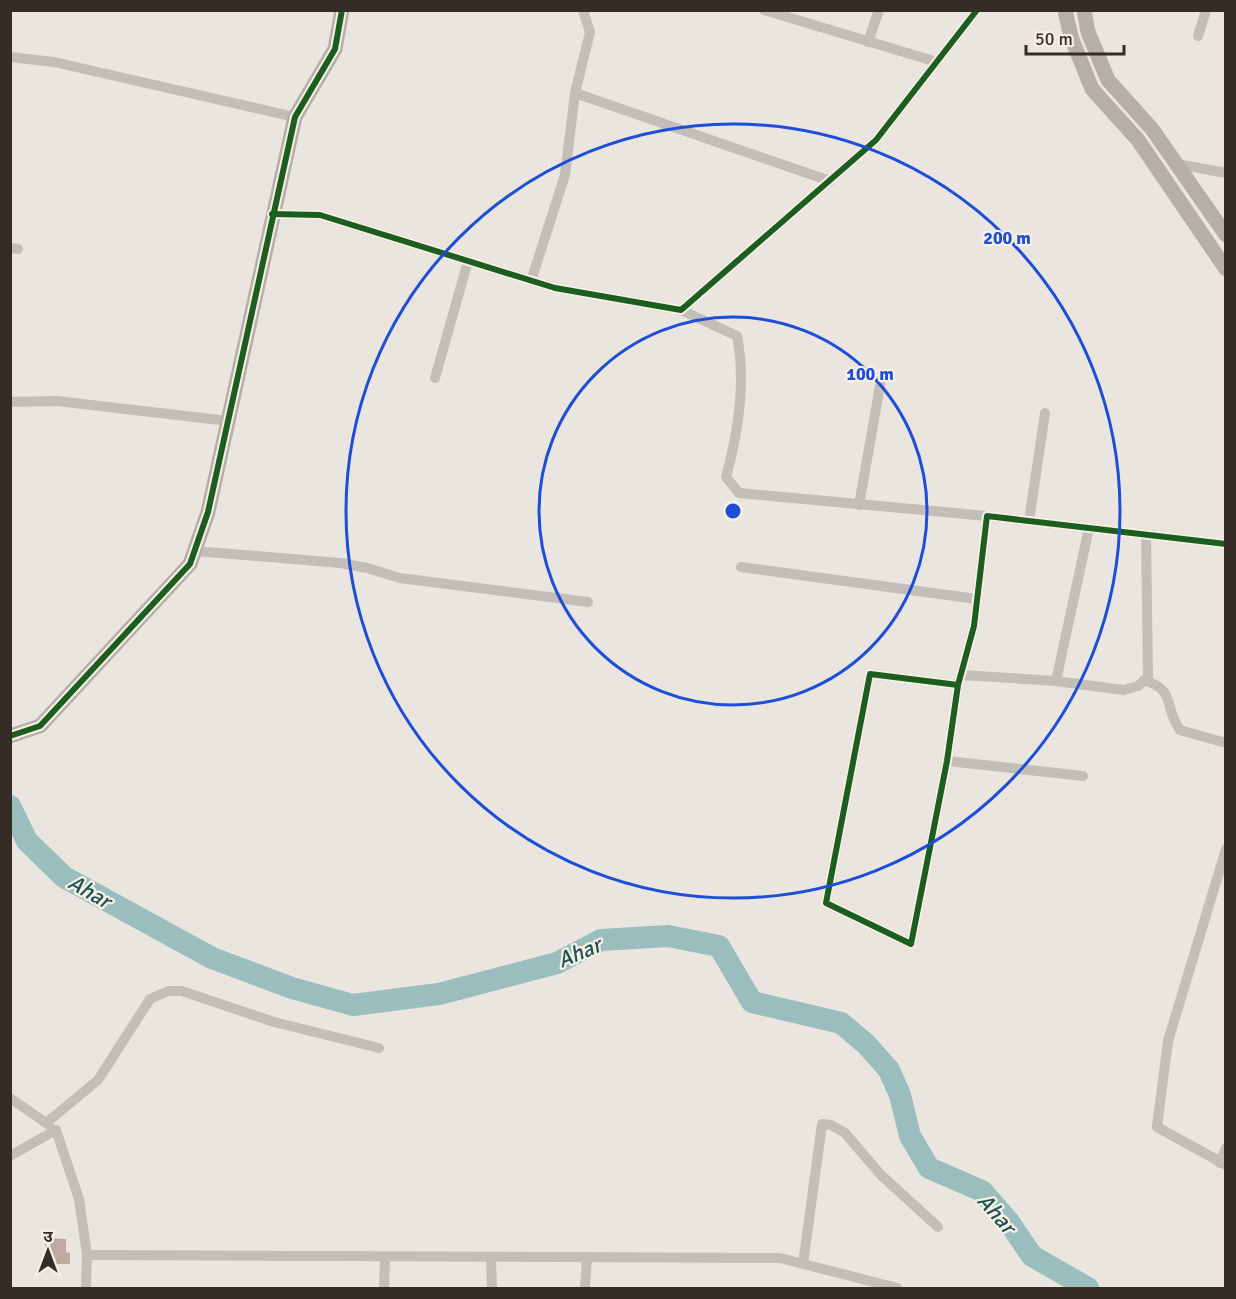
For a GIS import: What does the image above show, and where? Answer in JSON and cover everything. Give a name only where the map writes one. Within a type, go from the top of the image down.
[{"type":"street","points":[[10,736],[40,726],[190,564],[208,512],[295,117],[334,49],[342,10]]},
{"type":"street","points":[[531,281],[565,175],[574,93],[590,32],[583,10]]},
{"type":"street","points":[[764,10],[937,62]]},
{"type":"street","points":[[868,42],[879,10]]},
{"type":"street","points":[[681,310],[876,140],[977,10]]},
{"type":"street","points":[[1065,10],[1071,37],[1092,89],[1138,140],[1226,269]]},
{"type":"street","points":[[1084,10],[1088,32],[1108,80],[1152,129],[1226,235]]},
{"type":"street","points":[[1198,36],[1206,10]]},
{"type":"street","points":[[10,57],[54,62],[295,117]]},
{"type":"street","points":[[574,93],[830,181]]},
{"type":"street","points":[[1177,164],[1226,173]]},
{"type":"street","points":[[272,214],[320,215],[555,288],[681,310],[737,336],[742,360],[733,453],[726,477],[739,493],[987,516],[1226,544]]},
{"type":"street","points":[[435,378],[468,261]]},
{"type":"street","points":[[859,505],[881,380]]},
{"type":"street","points":[[10,402],[57,401],[228,421]]},
{"type":"street","points":[[1029,521],[1045,413]]},
{"type":"street","points":[[987,516],[974,626],[959,680],[947,761],[911,944],[826,903],[870,674],[959,680],[1056,681],[1122,690],[1138,686],[1148,676],[1146,535]]},
{"type":"street","points":[[1056,681],[1089,528]]},
{"type":"street","points":[[195,551],[341,563],[400,578],[588,602]]},
{"type":"street","points":[[741,567],[977,599]]},
{"type":"street","points":[[1144,680],[1160,685],[1168,697],[1172,719],[1180,730],[1226,742]]},
{"type":"street","points":[[947,761],[1083,776]]},
{"type":"street","points":[[1226,849],[1168,1041],[1157,1127],[1223,1164],[1226,1149]]},
{"type":"street","points":[[46,1122],[98,1080],[150,999],[168,991],[182,991],[274,1022],[379,1048]]},
{"type":"street","points":[[10,1098],[56,1130],[79,1199],[87,1255],[86,1288]]},
{"type":"street","points":[[803,1264],[822,1124],[831,1125],[846,1133],[881,1175],[938,1227]]},
{"type":"street","points":[[10,1156],[56,1130]]},
{"type":"street","points":[[87,1255],[780,1258],[897,1288]]},
{"type":"street","points":[[384,1288],[385,1258]]},
{"type":"street","points":[[491,1258],[492,1288]]},
{"type":"street","points":[[585,1288],[587,1258]]},
{"type":"building","points":[[45,1238],[66,1239],[66,1252],[70,1253],[70,1264],[45,1264]]},
{"type":"waterway","name":"Ahar","points":[[10,806],[27,841],[64,877],[212,958],[292,988],[353,1005],[439,994],[557,963],[601,940],[668,936],[719,946],[752,1002],[841,1023],[866,1044],[889,1070],[900,1095],[910,1136],[929,1168],[982,1191],[1009,1222],[1032,1256],[1088,1288]]},
{"type":"cycle path","points":[[10,736],[40,726],[190,564],[208,512],[295,117],[335,49],[342,10]]},
{"type":"cycle path","points":[[272,214],[320,215],[555,288],[681,310],[876,140],[977,10]]},
{"type":"cycle path","points":[[958,685],[870,674],[826,903],[911,944],[947,761],[958,685],[974,626],[987,516],[1226,544]]}]
